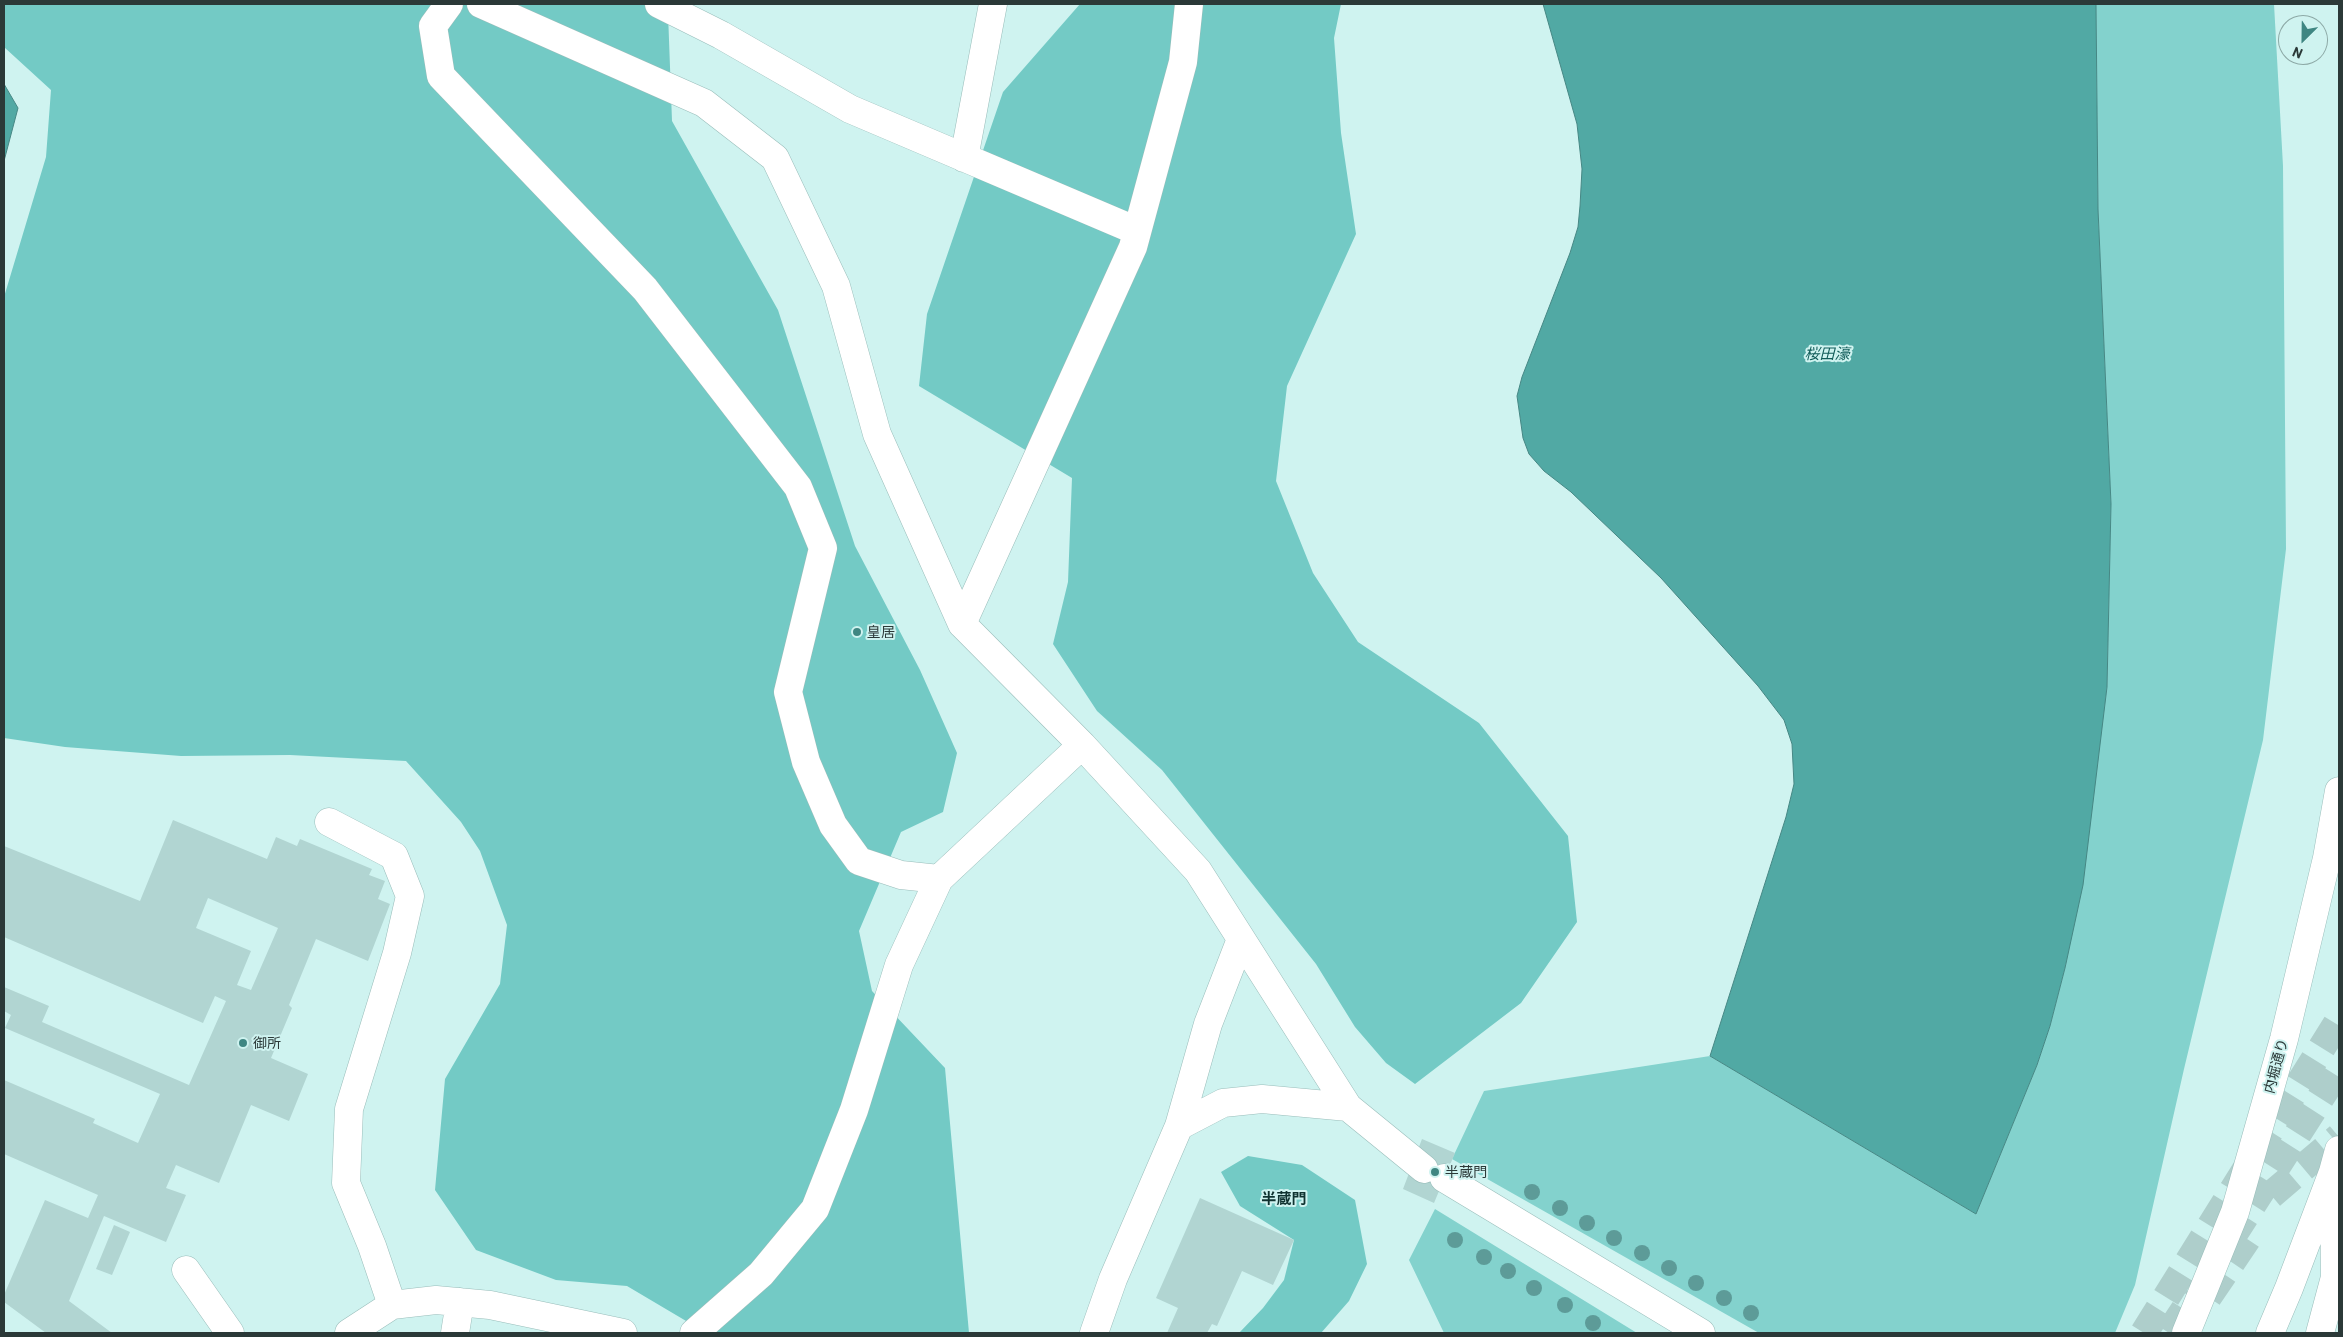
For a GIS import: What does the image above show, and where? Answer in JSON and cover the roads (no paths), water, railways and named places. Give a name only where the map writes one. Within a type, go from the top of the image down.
[{"type":"main road","points":[[448,4],[433,26],[441,76],[645,289],[798,487],[823,548],[788,692],[806,762],[833,825],[859,861],[901,875],[939,879]]},
{"type":"main road","points":[[481,4],[704,103],[775,158],[836,286],[877,434],[962,624],[1082,745],[1198,871],[1348,1107],[1434,1173],[1702,1333]]},
{"type":"main road","points":[[660,4],[722,35],[850,109],[1137,232]]},
{"type":"main road","points":[[964,158],[993,4]]},
{"type":"main road","points":[[962,624],[1129,256],[1182,62],[1189,4]]},
{"type":"main road","points":[[694,1333],[762,1274],[814,1208],[854,1110],[899,965],[939,879],[1082,745]]},
{"type":"main road","name":"内堀通り","points":[[2186,1333],[2238,1202],[2286,1030],[2327,858],[2339,791]]},
{"type":"main road","points":[[329,822],[394,856],[410,896],[397,953],[349,1109],[346,1183],[372,1246],[392,1304]]},
{"type":"main road","points":[[1094,1333],[1113,1279],[1180,1126],[1208,1024],[1241,939]]},
{"type":"main road","points":[[1180,1126],[1223,1103],[1262,1099],[1348,1107]]},
{"type":"main road","points":[[2270,1333],[2338,1158]]},
{"type":"main road","points":[[2320,1333],[2335,1276],[2338,1158]]},
{"type":"main road","points":[[186,1270],[230,1333]]},
{"type":"main road","points":[[349,1333],[392,1304],[436,1300],[490,1305],[623,1333]]},
{"type":"main road","points":[[455,1333],[460,1302]]},
{"type":"water","name":"桜田濠","points":[[1543,4],[2096,4],[2098,209],[2111,504],[2107,687],[2083,885],[2065,968],[2050,1026],[2037,1065],[1976,1214],[1710,1056],[1786,817],[1794,784],[1792,744],[1784,720],[1758,686],[1661,578],[1571,492],[1544,471],[1529,454],[1523,438],[1517,396],[1522,377],[1570,253],[1578,227],[1582,169],[1577,124]]},
{"type":"water","points":[[4,84],[18,108],[4,161]]},
{"type":"tunnel","points":[[2144,1333],[2339,1020]]},
{"type":"tunnel","points":[[2230,1240],[2339,1069]]},
{"type":"tunnel","points":[[2271,1195],[2339,1137]]},
{"type":"tunnel","points":[[2208,1297],[2254,1229]]},
{"type":"tunnel","points":[[2169,1333],[2194,1295]]},
{"type":"place","name":"皇居","points":[[857,632]]},
{"type":"place","name":"御所","points":[[243,1043]]},
{"type":"place","name":"半蔵門","points":[[1435,1172]]},
{"type":"district","name":"半蔵門","points":[[1284,1199]]}]
